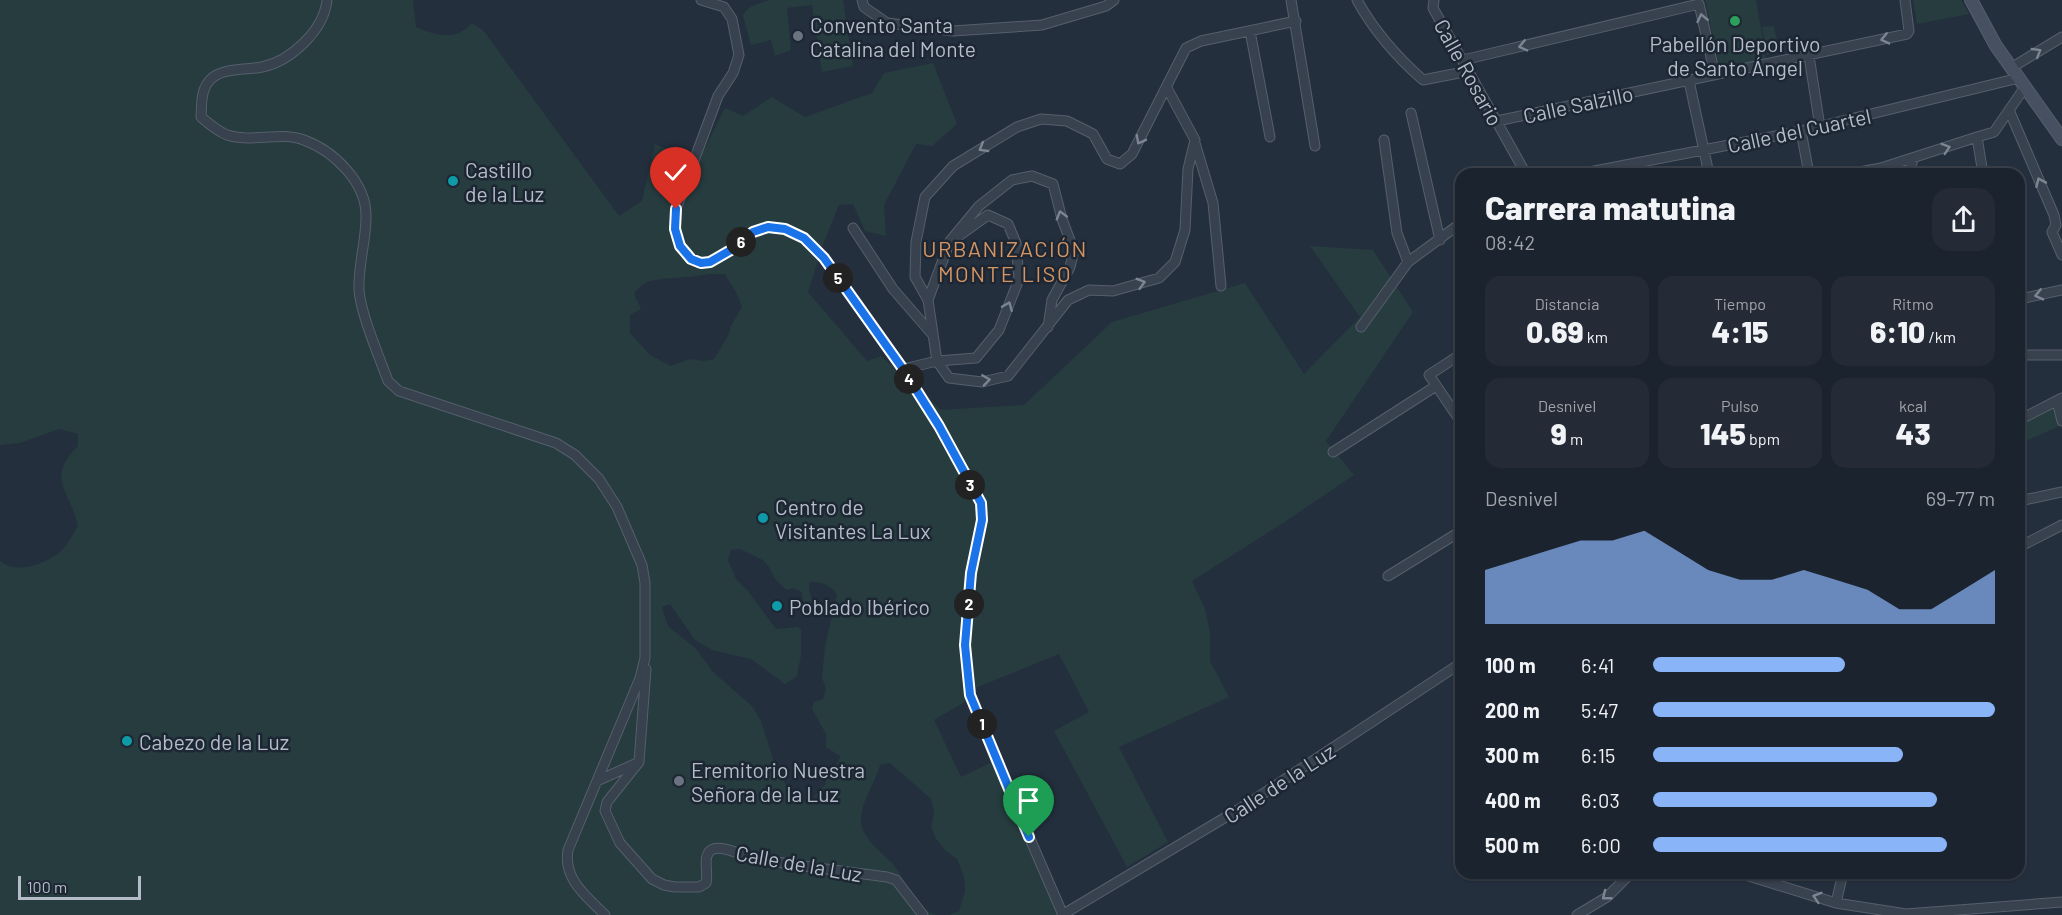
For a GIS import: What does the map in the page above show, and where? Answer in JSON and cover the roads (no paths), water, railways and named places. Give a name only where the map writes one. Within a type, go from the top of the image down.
[{"type":"main road","points":[[1971,0],[1992,40],[2061,135]]},
{"type":"street","points":[[327,0],[323,17],[317,27],[287,56],[275,64],[213,77],[202,91],[201,117],[216,130],[230,136],[283,136],[304,140],[338,159],[352,174],[365,204],[367,215],[359,270],[359,292],[388,381],[399,391],[556,442],[574,455],[599,479],[617,507],[642,566],[645,583],[645,700],[639,762],[597,781]]},
{"type":"street","points":[[701,0],[724,7],[732,19],[739,55],[733,73],[718,96],[676,209],[675,229],[680,246],[691,259],[701,263],[710,262],[736,247],[753,232],[768,227],[785,229],[804,238],[824,258],[903,369],[939,426],[981,503],[982,520],[971,573],[965,645],[970,695],[1062,915]]},
{"type":"street","points":[[724,7],[732,0]]},
{"type":"street","points":[[862,0],[864,7],[887,23],[953,31],[1042,25],[1106,6],[1114,0]]},
{"type":"street","points":[[1291,0],[1315,146]]},
{"type":"street","points":[[1357,0],[1369,23],[1409,68],[1423,80],[1469,71]]},
{"type":"street","name":"Calle Rosario","points":[[1434,0],[1433,8],[1523,168]]},
{"type":"street","name":"Calle Salzillo","points":[[1497,122],[1907,34],[1910,30],[1905,0]]},
{"type":"street","points":[[1463,60],[1673,5],[1699,4],[1714,75]]},
{"type":"street","points":[[1195,141],[1188,169],[1185,230],[1175,262],[1159,278],[1113,291],[1089,290],[1068,300],[1008,376],[982,382],[949,378],[937,361],[927,300],[915,277],[916,242],[925,197],[953,166],[1017,127],[1041,119],[1066,121],[1093,134],[1107,159],[1120,164],[1132,154],[1186,48],[1201,41],[1296,21]]},
{"type":"street","points":[[1250,31],[1270,138]]},
{"type":"street","points":[[1881,168],[1994,132],[2009,110],[2018,78],[2062,37]]},
{"type":"street","points":[[1809,56],[1820,127]]},
{"type":"street","name":"Calle del Cuartel","points":[[1612,168],[1802,131],[2018,78]]},
{"type":"street","points":[[1689,81],[1708,168]]},
{"type":"street","points":[[1167,88],[1195,141],[1213,203],[1221,286]]},
{"type":"street","points":[[2009,110],[2058,213],[2052,232],[2062,255]]},
{"type":"street","points":[[1411,114],[1440,240]]},
{"type":"street","points":[[1802,131],[1808,168]]},
{"type":"street","points":[[1977,137],[1980,168]]},
{"type":"street","points":[[1384,140],[1397,233],[1408,262]]},
{"type":"street","points":[[1911,168],[1913,158]]},
{"type":"street","points":[[927,300],[951,242],[979,206],[1012,180],[1032,176],[1053,184],[1062,219],[1074,250],[1070,267],[1052,300],[1047,329]]},
{"type":"street","points":[[903,369],[937,361],[976,358],[999,330],[1019,279],[1016,243],[1008,224],[988,216],[951,242]]},
{"type":"street","points":[[853,228],[893,289],[933,335]]},
{"type":"street","points":[[1361,327],[1408,262],[1455,228]]},
{"type":"street","points":[[2025,298],[2062,290]]},
{"type":"street","points":[[2025,355],[2062,355]]},
{"type":"street","points":[[1455,358],[1429,375],[1455,413]]},
{"type":"street","points":[[1332,452],[1436,386]]},
{"type":"street","points":[[2025,417],[2059,400],[2062,421]]},
{"type":"street","points":[[2025,500],[2062,492]]},
{"type":"street","points":[[2025,545],[2062,525]]},
{"type":"street","points":[[1388,576],[1455,535]]},
{"type":"street","points":[[605,915],[571,878],[566,858],[640,678],[645,658]]},
{"type":"street","name":"Calle de la Luz","points":[[1062,915],[1246,805],[1455,667]]},
{"type":"street","name":"Calle de la Luz","points":[[639,762],[607,802],[605,811],[620,843],[652,879],[675,887],[699,887],[706,883],[708,876],[707,854],[719,848],[753,858],[887,877],[896,880],[923,915]]},
{"type":"street","points":[[1577,915],[1607,897],[1625,879]]},
{"type":"street","points":[[1768,879],[1836,903],[1906,914],[2062,902]]},
{"type":"street","points":[[1836,903],[1842,879]]},
{"type":"place","name":"Pabellón Deportivo de Santo Ángel","points":[[1735,21]]},
{"type":"place","name":"Convento Santa Catalina del Monte","points":[[798,36]]},
{"type":"place","name":"Castillo de la Luz","points":[[453,181]]},
{"type":"place","name":"Centro de Visitantes La Lux","points":[[763,518]]},
{"type":"place","name":"Poblado Ibérico","points":[[777,606]]},
{"type":"place","name":"Cabezo de la Luz","points":[[127,741]]},
{"type":"place","name":"Eremitorio Nuestra Señora de la Luz","points":[[679,781]]},
{"type":"district","name":"URBANIZACIÓN MONTE LISO","points":[[1005,260]]}]
